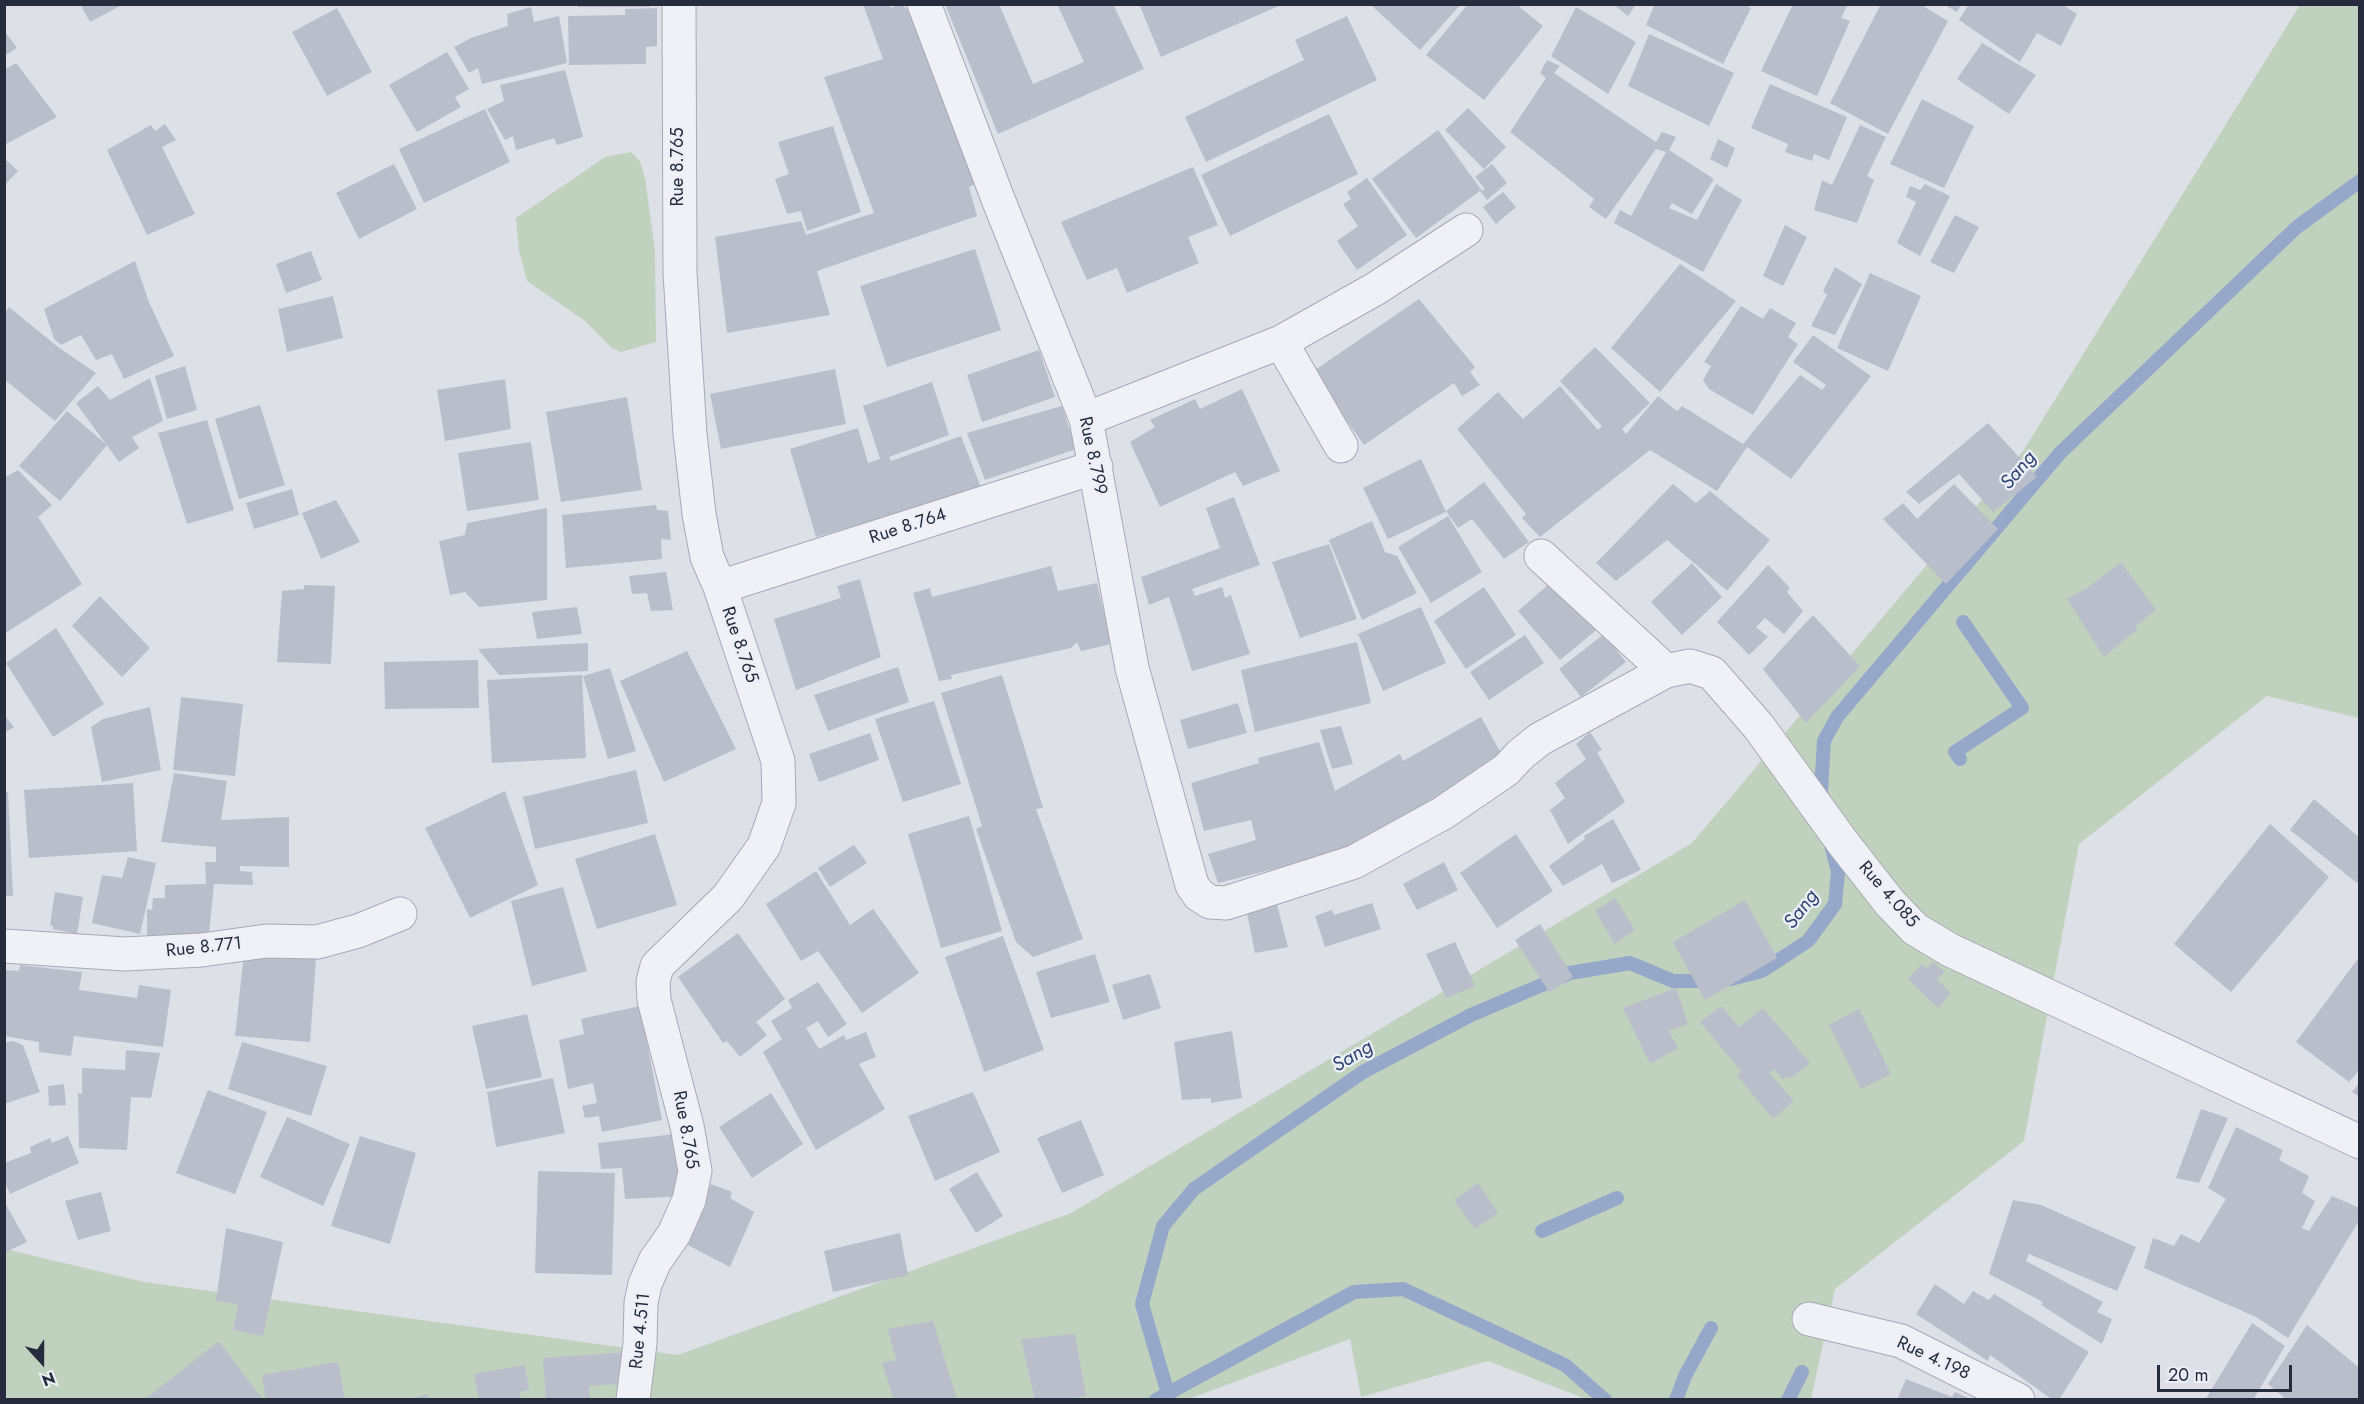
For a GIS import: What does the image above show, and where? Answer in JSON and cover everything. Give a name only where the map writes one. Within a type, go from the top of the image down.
[{"type":"street","name":"Rue 8.765","points":[[674,1234],[689,1200],[695,1171],[687,1126],[654,1000],[653,982],[657,966],[728,897],[764,846],[779,802],[778,760],[720,587],[707,557],[699,514],[690,434],[680,273],[679,4]]},
{"type":"street","name":"Rue 8.799","points":[[924,4],[998,199],[1086,419],[1132,668],[1192,885],[1199,896],[1210,903],[1226,903],[1354,862],[1443,813],[1506,770],[1540,739],[1666,671]]},
{"type":"street","points":[[1086,419],[1281,342],[1375,289],[1466,230]]},
{"type":"street","points":[[1281,342],[1341,446]]},
{"type":"street","name":"Rue 8.764","points":[[720,587],[1096,467]]},
{"type":"street","points":[[1541,556],[1666,671]]},
{"type":"street","name":"Rue 4.085","points":[[1666,671],[1690,666],[1712,673],[1759,727],[1890,903],[1915,929],[1950,950],[2360,1142]]},
{"type":"street","name":"Rue 8.771","points":[[4,946],[125,954],[202,950],[266,941],[317,942],[358,931],[400,914]]},
{"type":"street","name":"Rue 4.511","points":[[633,1400],[643,1294],[655,1261],[674,1234]]},
{"type":"street","name":"Rue 4.198","points":[[1809,1319],[1901,1341],[2018,1400]]},
{"type":"green space","points":[[2300,5],[2359,5],[2359,718],[2267,696],[2079,844],[2024,1141],[1835,1289],[1811,1399],[1586,1399],[1488,1361],[1361,1397],[1350,1339],[1186,1400],[5,1400],[5,1249],[144,1282],[678,1355],[1071,1213],[1692,843],[2023,451]]},
{"type":"green space","points":[[631,152],[640,161],[645,178],[655,251],[656,342],[621,352],[612,348],[585,321],[527,281],[519,251],[516,218],[605,157]]},
{"type":"building","points":[[80,4],[124,4],[90,22]]},
{"type":"building","points":[[578,4],[650,4],[650,7],[578,7]]},
{"type":"building","points":[[863,4],[889,4],[891,8],[901,4],[909,11],[977,183],[969,187],[977,216],[817,271],[830,315],[727,333],[715,237],[801,221],[806,235],[874,213],[824,77],[883,59]]},
{"type":"building","points":[[945,4],[999,4],[1033,84],[1084,62],[1057,4],[1113,4],[1144,69],[998,134]]},
{"type":"building","points":[[1139,4],[1278,4],[1279,6],[1161,57]]},
{"type":"building","points":[[1468,4],[1516,4],[1543,26],[1484,100],[1426,55]]},
{"type":"building","points":[[1613,4],[1636,4],[1628,16]]},
{"type":"building","points":[[1655,4],[1743,4],[1751,8],[1723,64],[1646,25]]},
{"type":"building","points":[[1793,4],[1848,4],[1841,18],[1850,21],[1817,96],[1761,71]]},
{"type":"building","points":[[1881,4],[1920,4],[1948,21],[1888,134],[1830,103]]},
{"type":"building","points":[[1943,4],[1961,4],[1957,12]]},
{"type":"building","points":[[1969,4],[2062,4],[2077,14],[2061,46],[2037,33],[2020,62],[1959,20]]},
{"type":"building","points":[[1371,5],[1460,5],[1420,50]]},
{"type":"building","points":[[531,7],[534,22],[559,16],[567,63],[482,84],[478,68],[469,73],[454,47],[471,38],[508,26],[507,14]]},
{"type":"building","points":[[1576,7],[1636,42],[1608,94],[1551,56]]},
{"type":"building","points":[[337,8],[372,72],[327,96],[292,32]]},
{"type":"building","points":[[657,8],[657,46],[646,47],[646,64],[569,65],[568,16],[625,15],[625,9]]},
{"type":"building","points":[[1347,16],[1377,80],[1206,162],[1185,117],[1304,60],[1295,40]]},
{"type":"building","points":[[4,30],[17,48],[4,56]]},
{"type":"building","points":[[1649,34],[1734,73],[1709,126],[1628,86]]},
{"type":"building","points":[[1982,43],[2036,75],[2009,114],[1957,79]]},
{"type":"building","points":[[447,52],[469,89],[455,97],[461,107],[417,132],[389,85]]},
{"type":"building","points":[[1547,60],[1560,66],[1554,73],[1656,142],[1662,132],[1676,137],[1669,150],[1714,179],[1692,214],[1672,203],[1669,208],[1697,220],[1716,184],[1742,200],[1703,272],[1614,223],[1620,210],[1631,216],[1666,152],[1656,149],[1606,219],[1589,207],[1594,199],[1510,132],[1546,78],[1540,73]]},
{"type":"building","points":[[16,63],[57,117],[6,144],[4,70]]},
{"type":"building","points":[[565,70],[583,137],[557,145],[554,138],[516,150],[513,136],[505,140],[487,109],[504,101],[500,85]]},
{"type":"building","points":[[1770,84],[1847,117],[1829,160],[1814,154],[1812,161],[1785,152],[1788,144],[1751,128]]},
{"type":"building","points":[[1922,99],[1974,126],[1944,188],[1890,164]]},
{"type":"building","points":[[1468,108],[1506,147],[1484,169],[1445,130]]},
{"type":"building","points":[[485,109],[510,162],[424,203],[399,149]]},
{"type":"building","points":[[1329,114],[1358,174],[1230,236],[1201,175]]},
{"type":"building","points":[[165,124],[176,140],[162,147],[195,214],[147,235],[107,150],[151,125],[155,131]]},
{"type":"building","points":[[1860,125],[1886,137],[1867,176],[1874,180],[1857,223],[1814,210],[1822,180],[1832,185]]},
{"type":"building","points":[[833,126],[861,212],[807,231],[801,211],[787,214],[775,179],[789,174],[778,142]]},
{"type":"building","points":[[1438,130],[1482,191],[1485,189],[1475,177],[1492,164],[1507,183],[1487,200],[1480,191],[1416,238],[1372,179]]},
{"type":"building","points":[[1718,139],[1735,148],[1727,168],[1710,159]]},
{"type":"building","points":[[4,158],[18,171],[4,186]]},
{"type":"building","points":[[394,164],[417,209],[359,239],[336,193]]},
{"type":"building","points":[[1193,167],[1218,225],[1188,237],[1199,263],[1127,293],[1117,268],[1087,280],[1061,222]]},
{"type":"building","points":[[1367,178],[1407,235],[1357,270],[1337,241],[1358,226],[1343,204],[1351,199],[1347,192]]},
{"type":"building","points":[[1925,184],[1950,196],[1920,256],[1897,243],[1916,202],[1906,197],[1910,186],[1920,190]]},
{"type":"building","points":[[1503,192],[1516,207],[1496,224],[1483,207]]},
{"type":"building","points":[[1955,215],[1979,227],[1954,273],[1930,262]]},
{"type":"building","points":[[1785,225],[1807,237],[1783,286],[1763,276]]},
{"type":"building","points":[[975,249],[1001,330],[887,367],[860,286]]},
{"type":"building","points":[[311,251],[322,280],[286,293],[276,264]]},
{"type":"building","points":[[135,261],[149,302],[174,356],[124,379],[112,354],[96,360],[81,335],[61,345],[54,339],[44,309]]},
{"type":"building","points":[[1680,264],[1736,301],[1660,392],[1611,348]]},
{"type":"building","points":[[1835,267],[1862,284],[1835,335],[1811,326],[1827,295],[1823,291]]},
{"type":"building","points":[[1870,273],[1921,296],[1888,371],[1837,348]]},
{"type":"building","points":[[333,296],[343,338],[287,352],[278,309]]},
{"type":"building","points":[[1419,299],[1475,367],[1470,372],[1480,385],[1462,396],[1454,383],[1364,445],[1312,372]]},
{"type":"building","points":[[1741,306],[1763,319],[1770,308],[1796,323],[1788,337],[1798,344],[1753,415],[1709,389],[1703,380],[1711,366],[1704,362]]},
{"type":"building","points":[[9,307],[58,347],[96,373],[55,421],[4,379],[4,314]]},
{"type":"building","points":[[1813,335],[1871,376],[1791,479],[1747,447],[1717,491],[1650,450],[1540,537],[1522,518],[1526,514],[1457,429],[1498,392],[1523,419],[1560,386],[1598,430],[1602,426],[1560,381],[1595,347],[1650,403],[1622,429],[1626,434],[1658,396],[1677,411],[1682,406],[1743,444],[1800,375],[1822,390],[1826,385],[1793,362]]},
{"type":"building","points":[[1039,350],[1055,397],[982,422],[967,375]]},
{"type":"building","points":[[185,366],[197,410],[167,419],[155,376]]},
{"type":"building","points":[[835,369],[846,424],[721,449],[710,394]]},
{"type":"building","points":[[150,378],[163,421],[132,437],[139,448],[119,462],[76,403],[98,386],[110,400]]},
{"type":"building","points":[[505,379],[511,429],[445,441],[437,390]]},
{"type":"building","points":[[932,382],[949,435],[889,457],[891,461],[961,436],[982,490],[816,537],[790,449],[858,428],[868,463],[880,459],[863,406]]},
{"type":"building","points":[[1242,389],[1280,471],[1243,486],[1235,472],[1160,507],[1130,442],[1155,427],[1150,420],[1195,399],[1200,409]]},
{"type":"building","points":[[627,397],[642,490],[561,502],[546,412]]},
{"type":"building","points":[[260,405],[285,485],[239,499],[215,419]]},
{"type":"building","points":[[1062,406],[1076,449],[985,480],[967,433]]},
{"type":"building","points":[[67,411],[107,445],[60,501],[19,466]]},
{"type":"building","points":[[207,420],[234,510],[187,524],[158,433]]},
{"type":"building","points":[[1988,423],[2037,477],[1993,512],[1959,474],[1919,504],[1906,492]]},
{"type":"building","points":[[531,442],[539,500],[467,511],[458,453]]},
{"type":"building","points":[[1421,459],[1446,512],[1388,539],[1363,488]]},
{"type":"building","points":[[18,470],[52,505],[38,517],[82,584],[4,634],[4,478]]},
{"type":"building","points":[[1484,482],[1529,542],[1504,559],[1472,519],[1458,528],[1446,511]]},
{"type":"building","points":[[1673,484],[1696,503],[1710,491],[1770,540],[1727,591],[1667,540],[1616,581],[1596,563]]},
{"type":"building","points":[[1954,484],[1998,529],[1946,584],[1883,519],[1903,503],[1917,519]]},
{"type":"building","points":[[292,489],[299,515],[254,529],[246,503]]},
{"type":"building","points":[[1234,497],[1260,565],[1192,589],[1195,596],[1222,587],[1225,598],[1231,595],[1250,654],[1192,671],[1169,597],[1149,605],[1141,577],[1220,548],[1206,508]]},
{"type":"building","points":[[336,500],[360,542],[321,559],[302,513]]},
{"type":"building","points":[[656,505],[657,510],[668,511],[671,540],[661,539],[662,559],[566,568],[562,515]]},
{"type":"building","points":[[547,508],[547,600],[479,607],[465,592],[450,595],[439,541],[465,535],[467,523]]},
{"type":"building","points":[[1448,516],[1482,572],[1431,603],[1398,547]]},
{"type":"building","points":[[1372,521],[1385,552],[1397,556],[1417,593],[1362,620],[1329,540]]},
{"type":"building","points":[[1329,544],[1357,619],[1300,638],[1272,562]]},
{"type":"building","points":[[2121,562],[2156,610],[2136,626],[2138,629],[2104,657],[2067,599],[2087,588]]},
{"type":"building","points":[[1692,563],[1722,597],[1682,635],[1651,602]]},
{"type":"building","points":[[1768,565],[1790,588],[1787,592],[1803,611],[1784,634],[1765,618],[1756,627],[1768,637],[1749,655],[1717,622]]},
{"type":"building","points":[[1051,566],[1058,591],[1097,583],[1111,644],[1081,651],[1077,642],[1071,648],[951,675],[952,679],[939,681],[913,593],[930,588],[932,597]]},
{"type":"building","points":[[666,572],[673,610],[651,611],[647,593],[632,594],[629,576]]},
{"type":"building","points":[[1557,577],[1600,627],[1560,660],[1518,611]]},
{"type":"building","points":[[860,579],[881,657],[796,690],[774,619],[841,598],[837,586]]},
{"type":"building","points":[[304,585],[335,586],[331,664],[277,662],[282,591],[304,589]]},
{"type":"building","points":[[1484,587],[1516,635],[1466,669],[1434,621]]},
{"type":"building","points":[[100,596],[150,648],[122,677],[72,626]]},
{"type":"building","points":[[577,607],[582,634],[537,639],[532,612]]},
{"type":"building","points":[[1421,607],[1446,663],[1383,691],[1358,634]]},
{"type":"building","points":[[1813,615],[1860,666],[1806,723],[1763,669]]},
{"type":"building","points":[[56,628],[104,704],[53,737],[6,663]]},
{"type":"building","points":[[1604,634],[1626,662],[1581,697],[1559,669]]},
{"type":"building","points":[[1525,635],[1544,663],[1489,700],[1470,672]]},
{"type":"building","points":[[1357,642],[1371,703],[1255,732],[1241,670]]},
{"type":"building","points":[[588,643],[588,671],[499,675],[478,649]]},
{"type":"building","points":[[687,651],[736,749],[664,782],[620,681]]},
{"type":"building","points":[[478,660],[479,708],[385,709],[384,662]]},
{"type":"building","points":[[898,667],[909,702],[828,731],[814,695]]},
{"type":"building","points":[[610,668],[636,751],[608,759],[583,676]]},
{"type":"building","points":[[582,675],[586,758],[492,763],[487,680]]},
{"type":"building","points":[[1002,675],[1043,808],[1036,809],[1083,939],[1033,957],[1016,942],[976,829],[982,826],[941,693]]},
{"type":"building","points":[[181,697],[243,704],[235,776],[173,770]]},
{"type":"building","points":[[934,701],[961,784],[903,802],[875,719]]},
{"type":"building","points":[[1238,703],[1247,733],[1188,749],[1180,720]]},
{"type":"building","points":[[150,707],[161,770],[102,782],[91,727],[103,719]]},
{"type":"building","points":[[4,715],[14,727],[4,733]]},
{"type":"building","points":[[1481,717],[1507,764],[1358,848],[1218,883],[1208,854],[1256,840],[1251,820],[1204,831],[1191,783],[1259,763],[1258,758],[1319,742],[1335,791],[1400,754],[1403,761]]},
{"type":"building","points":[[1341,726],[1353,764],[1332,769],[1320,730]]},
{"type":"building","points":[[1590,732],[1602,750],[1597,752],[1625,802],[1568,844],[1550,810],[1565,798],[1555,783],[1586,759],[1576,744]]},
{"type":"building","points":[[870,733],[879,760],[819,782],[809,754]]},
{"type":"building","points":[[636,770],[648,823],[535,849],[523,797]]},
{"type":"building","points":[[174,773],[227,781],[221,820],[289,817],[289,867],[240,866],[240,871],[252,872],[253,885],[214,884],[208,943],[147,937],[147,909],[152,910],[153,898],[165,898],[165,885],[206,884],[205,862],[216,862],[216,847],[161,842]]},
{"type":"building","points":[[133,783],[137,851],[29,858],[24,790]]},
{"type":"building","points":[[505,791],[538,885],[470,918],[425,828]]},
{"type":"building","points":[[4,792],[8,792],[13,896],[4,896]]},
{"type":"building","points":[[2314,799],[2360,838],[2360,881],[2357,883],[2290,830]]},
{"type":"building","points":[[969,816],[1002,931],[941,948],[908,834]]},
{"type":"building","points":[[1613,819],[1641,870],[1612,883],[1602,864],[1563,886],[1549,866],[1585,839],[1584,836]]},
{"type":"building","points":[[2270,824],[2329,877],[2231,992],[2174,944]]},
{"type":"building","points":[[655,834],[677,905],[597,929],[575,859]]},
{"type":"building","points":[[1516,834],[1553,891],[1497,928],[1460,873]]},
{"type":"building","points":[[854,845],[867,863],[830,887],[818,868]]},
{"type":"building","points":[[128,857],[156,863],[140,934],[92,923],[102,875],[122,878]]},
{"type":"building","points":[[1444,862],[1458,890],[1417,910],[1403,884]]},
{"type":"building","points":[[816,871],[850,925],[873,909],[919,973],[862,1013],[818,951],[801,961],[766,904]]},
{"type":"building","points":[[563,887],[587,971],[532,986],[511,901]]},
{"type":"building","points":[[55,892],[83,897],[77,934],[53,929],[50,925]]},
{"type":"building","points":[[1615,898],[1635,930],[1615,944],[1595,911]]},
{"type":"building","points":[[1745,900],[1777,958],[1705,1000],[1673,942]]},
{"type":"building","points":[[1276,901],[1288,947],[1255,953],[1246,908]]},
{"type":"building","points":[[1372,903],[1381,929],[1325,947],[1315,916],[1332,910],[1334,915]]},
{"type":"building","points":[[1540,924],[1573,977],[1549,992],[1515,940]]},
{"type":"building","points":[[738,933],[785,999],[756,1022],[767,1035],[740,1057],[727,1041],[723,1043],[678,977]]},
{"type":"building","points":[[1003,936],[1044,1050],[984,1072],[945,957]]},
{"type":"building","points":[[1455,942],[1475,986],[1446,998],[1426,954]]},
{"type":"building","points":[[244,953],[316,959],[310,1042],[235,1036]]},
{"type":"building","points":[[1095,954],[1110,1002],[1051,1018],[1036,972]]},
{"type":"building","points":[[2360,956],[2360,1069],[2349,1082],[2296,1042]]},
{"type":"building","points":[[1933,962],[1945,972],[1937,979],[1951,993],[1938,1008],[1908,979],[1922,964],[1927,968]]},
{"type":"building","points":[[20,965],[82,972],[79,990],[137,998],[139,985],[171,990],[163,1047],[74,1036],[71,1056],[39,1052],[39,1042],[4,1036],[4,970],[19,971]]},
{"type":"building","points":[[1150,974],[1161,1008],[1123,1020],[1112,985]]},
{"type":"building","points":[[818,982],[847,1024],[828,1037],[818,1021],[806,1028],[819,1049],[844,1035],[846,1040],[866,1032],[876,1057],[859,1064],[885,1109],[816,1150],[763,1052],[782,1039],[771,1021],[792,1008],[788,1000]]},
{"type":"building","points":[[1676,988],[1688,1024],[1669,1031],[1678,1048],[1650,1064],[1623,1008]]},
{"type":"building","points":[[640,1006],[662,1120],[602,1132],[599,1116],[585,1118],[582,1106],[597,1103],[593,1083],[568,1089],[559,1040],[584,1034],[581,1019]]},
{"type":"building","points":[[1721,1006],[1739,1027],[1763,1008],[1810,1063],[1794,1076],[1783,1079],[1774,1069],[1769,1073],[1794,1101],[1773,1119],[1737,1075],[1741,1071],[1700,1022]]},
{"type":"building","points":[[1859,1009],[1891,1074],[1861,1089],[1829,1025]]},
{"type":"building","points":[[527,1014],[542,1077],[486,1089],[472,1026]]},
{"type":"building","points":[[1232,1031],[1242,1098],[1211,1103],[1211,1098],[1182,1100],[1174,1042]]},
{"type":"building","points":[[13,1041],[23,1045],[40,1092],[4,1104],[4,1043]]},
{"type":"building","points":[[242,1042],[327,1066],[311,1116],[228,1089]]},
{"type":"building","points":[[126,1050],[160,1053],[151,1098],[131,1097],[127,1150],[79,1148],[78,1093],[82,1094],[82,1068],[125,1070]]},
{"type":"building","points":[[553,1078],[565,1133],[496,1147],[487,1092]]},
{"type":"building","points":[[2360,1082],[2360,1097],[2352,1092]]},
{"type":"building","points":[[64,1084],[66,1105],[49,1106],[48,1086]]},
{"type":"building","points":[[208,1090],[267,1112],[235,1194],[176,1173]]},
{"type":"building","points":[[973,1092],[1000,1152],[935,1181],[908,1116]]},
{"type":"building","points":[[771,1093],[803,1144],[752,1178],[719,1127]]},
{"type":"building","points":[[2201,1109],[2228,1118],[2199,1183],[2176,1178]]},
{"type":"building","points":[[287,1117],[350,1144],[323,1206],[260,1177]]},
{"type":"building","points":[[1081,1120],[1104,1175],[1062,1193],[1037,1138]]},
{"type":"building","points":[[2236,1127],[2283,1150],[2279,1160],[2309,1176],[2302,1193],[2315,1201],[2302,1228],[2309,1231],[2332,1196],[2360,1208],[2360,1219],[2288,1338],[2256,1317],[2144,1268],[2153,1238],[2174,1246],[2181,1234],[2199,1243],[2226,1199],[2208,1188]]},
{"type":"building","points":[[683,1133],[688,1196],[625,1199],[622,1168],[601,1169],[598,1143]]},
{"type":"building","points":[[68,1136],[79,1163],[10,1194],[4,1180],[4,1163],[31,1153],[30,1147],[50,1138],[52,1143]]},
{"type":"building","points":[[360,1136],[416,1153],[390,1244],[331,1226]]},
{"type":"building","points":[[538,1171],[615,1173],[612,1275],[535,1273]]},
{"type":"building","points":[[977,1172],[1003,1216],[976,1233],[949,1189]]},
{"type":"building","points":[[1478,1183],[1498,1213],[1475,1229],[1454,1200]]},
{"type":"building","points":[[711,1184],[732,1192],[730,1198],[754,1212],[730,1267],[684,1243]]},
{"type":"building","points":[[101,1192],[111,1231],[78,1240],[65,1201]]},
{"type":"building","points":[[2013,1200],[2041,1205],[2136,1247],[2117,1291],[2029,1254],[2026,1261],[2103,1302],[2097,1312],[2112,1319],[2102,1344],[2041,1305],[2043,1302],[1989,1274]]},
{"type":"building","points":[[4,1201],[27,1242],[4,1253]]},
{"type":"building","points":[[226,1228],[283,1242],[263,1336],[233,1330],[238,1304],[216,1301]]},
{"type":"building","points":[[900,1233],[908,1275],[833,1292],[824,1251]]},
{"type":"building","points":[[1935,1284],[1964,1304],[1973,1291],[1989,1300],[1994,1294],[2089,1352],[2059,1400],[2053,1400],[1990,1355],[1988,1361],[1916,1314]]},
{"type":"building","points":[[933,1321],[957,1400],[894,1400],[882,1363],[896,1360],[888,1329]]},
{"type":"building","points":[[2252,1323],[2285,1346],[2253,1400],[2205,1400]]},
{"type":"building","points":[[2307,1325],[2360,1368],[2360,1400],[2287,1400],[2268,1384]]},
{"type":"building","points":[[1075,1334],[1086,1396],[1061,1400],[1035,1400],[1021,1339]]},
{"type":"building","points":[[219,1341],[263,1400],[144,1400]]},
{"type":"building","points":[[628,1352],[630,1383],[589,1386],[590,1400],[546,1400],[543,1358]]},
{"type":"building","points":[[338,1362],[345,1400],[266,1400],[262,1375]]},
{"type":"building","points":[[525,1365],[529,1390],[520,1392],[521,1400],[479,1400],[474,1374]]},
{"type":"building","points":[[1906,1379],[1952,1397],[1955,1392],[1973,1400],[1897,1400]]},
{"type":"building","points":[[428,1394],[429,1400],[410,1400],[410,1399]]},
{"type":"waterway","name":"Sang","points":[[1822,801],[1824,741],[1837,717],[2060,453],[2297,227],[2360,181]]},
{"type":"waterway","points":[[1960,759],[1955,752],[2022,708],[1963,622]]},
{"type":"waterway","name":"Sang","points":[[1731,979],[1762,971],[1808,941],[1835,904],[1838,872],[1830,841]]},
{"type":"waterway","name":"Sang","points":[[1168,1394],[1142,1304],[1163,1226],[1194,1189],[1363,1072],[1471,1015],[1570,973],[1630,963],[1673,981],[1712,981]]},
{"type":"waterway","points":[[1542,1231],[1617,1198]]},
{"type":"waterway","name":"Sang","points":[[1156,1400],[1354,1292],[1403,1289],[1565,1365],[1605,1400]]},
{"type":"waterway","points":[[1676,1400],[1685,1376],[1711,1328]]},
{"type":"waterway","points":[[1788,1400],[1802,1372]]}]
